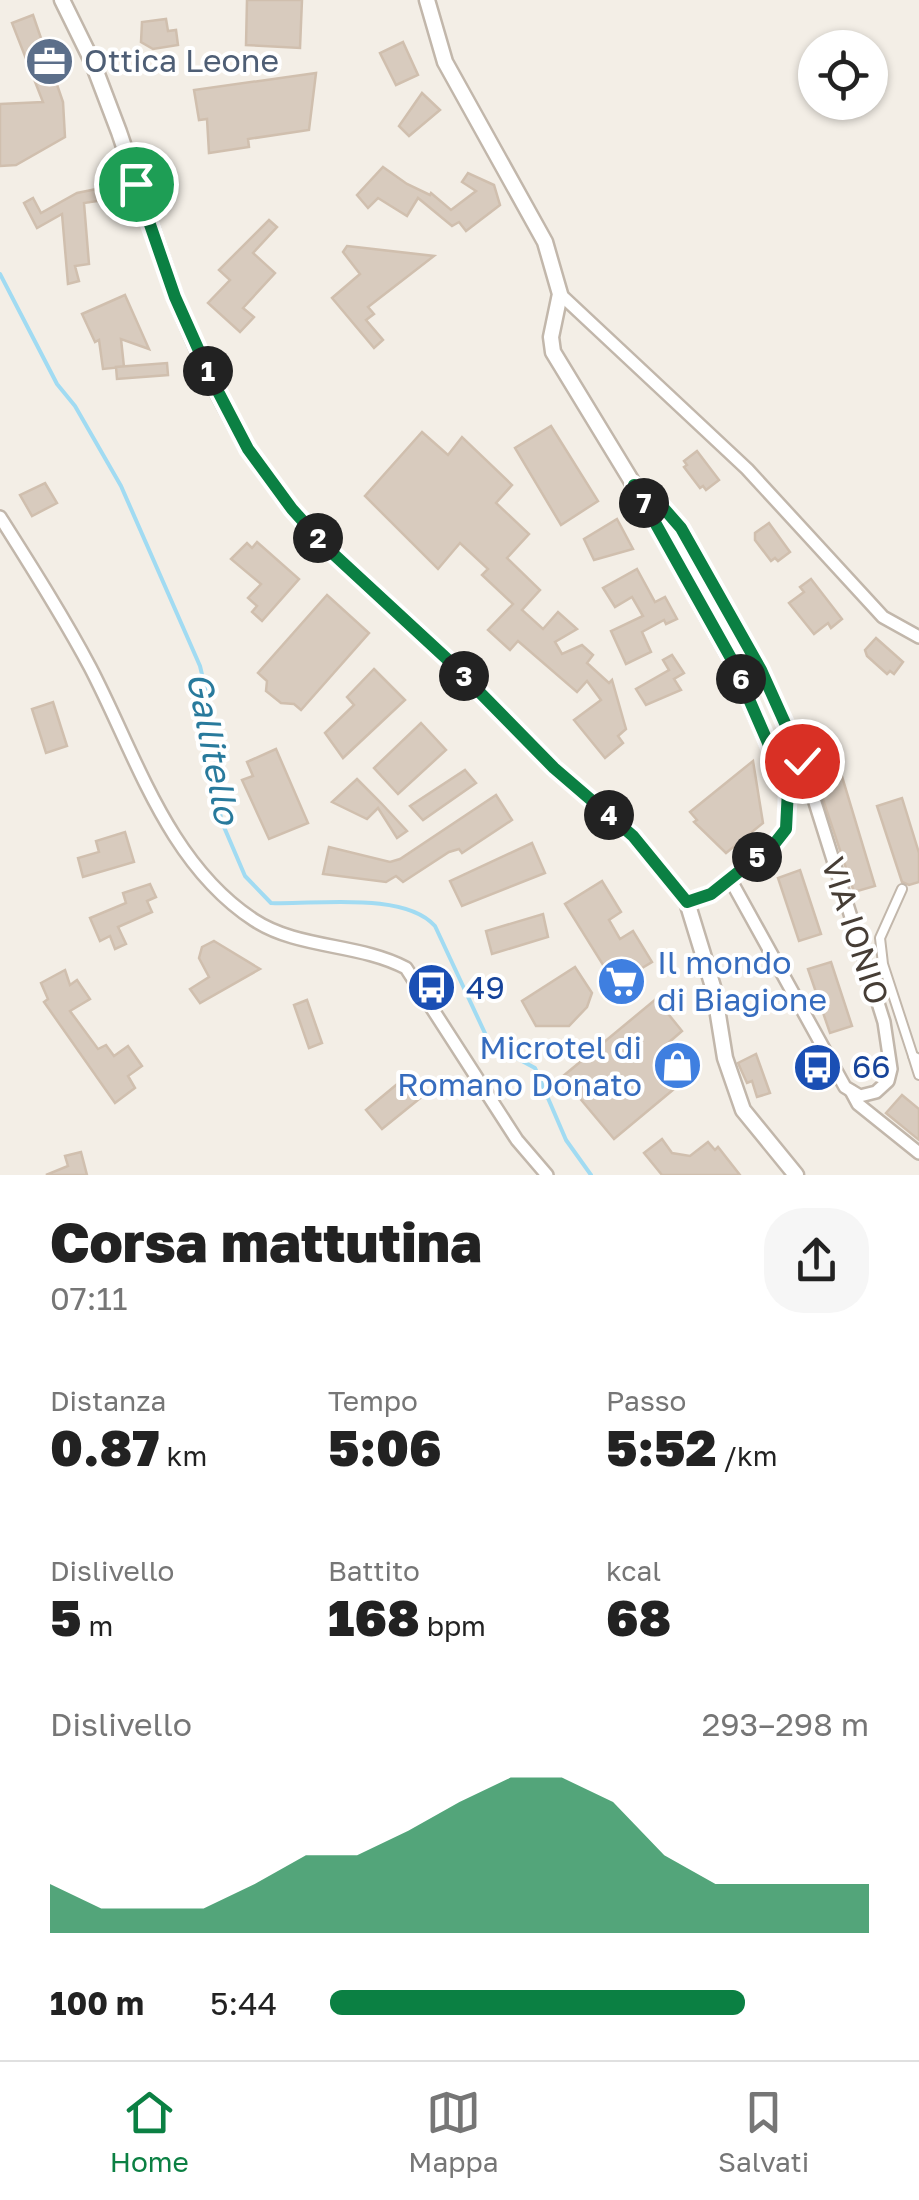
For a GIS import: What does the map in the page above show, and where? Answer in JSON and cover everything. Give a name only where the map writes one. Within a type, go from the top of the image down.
[{"type":"street","points":[[62,0],[99,78],[196,345],[240,434],[270,480],[328,549],[447,659],[554,768],[633,836],[687,902],[714,990],[725,1058],[743,1110],[796,1175]]},
{"type":"street","points":[[428,0],[445,62],[546,242],[560,294],[550,338],[553,352],[634,485],[732,660],[788,789],[786,829],[775,843],[711,894],[687,902]]},
{"type":"street","points":[[560,294],[747,470],[883,617],[919,637]]},
{"type":"street","name":"VIA IONIO","points":[[634,485],[660,504],[681,528],[761,670],[794,743],[884,1022],[892,1070],[888,1081],[876,1092],[860,1096],[851,1091]]},
{"type":"street","points":[[0,517],[90,666],[164,818],[191,860],[218,892],[256,922],[284,934],[388,958],[406,968],[516,1140],[547,1175]]},
{"type":"street","points":[[730,879],[845,1088],[858,1104],[919,1154]]},
{"type":"street","points":[[902,889],[880,938],[883,964],[919,1075]]},
{"type":"building","points":[[247,0],[302,0],[300,48],[246,45]]},
{"type":"building","points":[[33,15],[63,102],[65,137],[16,165],[0,166],[0,104],[43,102],[12,23]]},
{"type":"building","points":[[166,19],[168,31],[176,30],[178,45],[153,49],[141,42],[142,22]]},
{"type":"building","points":[[403,42],[418,75],[396,85],[380,53]]},
{"type":"building","points":[[316,73],[309,130],[248,139],[249,147],[209,153],[207,119],[199,120],[194,90]]},
{"type":"building","points":[[422,93],[440,110],[409,136],[399,126]]},
{"type":"building","points":[[383,167],[407,184],[431,193],[451,210],[476,191],[462,182],[468,173],[494,185],[500,205],[466,231],[459,222],[452,226],[418,198],[407,216],[378,198],[368,208],[357,195]]},
{"type":"building","points":[[121,184],[123,197],[84,203],[89,264],[75,266],[79,281],[68,284],[62,214],[37,228],[24,203],[33,198],[41,213],[77,193]]},
{"type":"building","points":[[269,220],[277,227],[253,253],[275,273],[243,308],[254,317],[240,332],[208,303],[230,280],[219,270]]},
{"type":"building","points":[[347,246],[434,256],[368,307],[374,314],[366,320],[383,340],[374,348],[332,298],[360,274],[343,252]]},
{"type":"building","points":[[125,295],[149,349],[121,339],[124,367],[103,369],[99,340],[95,342],[82,314]]},
{"type":"building","points":[[167,363],[168,375],[117,379],[116,367]]},
{"type":"building","points":[[551,426],[598,501],[561,525],[515,448]]},
{"type":"building","points":[[422,432],[448,455],[462,437],[512,485],[496,503],[529,534],[507,558],[540,590],[522,610],[543,629],[558,612],[577,629],[555,642],[562,654],[582,645],[593,655],[587,663],[609,683],[612,680],[626,729],[618,736],[623,743],[605,758],[574,720],[601,700],[587,681],[577,692],[518,641],[510,650],[488,630],[513,604],[482,575],[488,569],[460,543],[438,569],[365,496]]},
{"type":"building","points":[[697,451],[719,480],[706,490],[684,467],[684,461]]},
{"type":"building","points":[[45,483],[57,503],[32,516],[20,495]]},
{"type":"building","points":[[617,519],[633,549],[594,560],[584,539]]},
{"type":"building","points":[[769,523],[790,552],[778,561],[771,561],[755,540],[755,533]]},
{"type":"building","points":[[257,542],[299,579],[262,621],[252,612],[257,606],[248,598],[261,584],[231,559],[247,543],[252,548]]},
{"type":"building","points":[[637,569],[655,602],[665,597],[677,619],[666,624],[664,620],[642,632],[651,652],[626,664],[611,631],[643,616],[632,597],[615,607],[603,588]]},
{"type":"building","points":[[811,579],[842,619],[831,628],[828,623],[814,634],[789,603],[804,592],[800,587]]},
{"type":"building","points":[[327,595],[369,633],[301,710],[294,704],[281,703],[266,691],[267,681],[258,673]]},
{"type":"building","points":[[876,638],[903,662],[894,674],[887,674],[867,656],[865,650]]},
{"type":"building","points":[[672,655],[684,673],[674,679],[681,690],[646,705],[636,689],[669,670],[663,660]]},
{"type":"building","points":[[374,669],[405,700],[343,758],[325,733],[354,705],[347,697]]},
{"type":"building","points":[[53,702],[67,746],[46,753],[32,709]]},
{"type":"building","points":[[421,723],[446,750],[398,794],[374,768]]},
{"type":"building","points":[[828,730],[875,886],[854,892],[804,743],[805,737]]},
{"type":"building","points":[[276,749],[308,823],[269,839],[242,780],[253,776],[247,762]]},
{"type":"building","points":[[753,761],[763,823],[726,853],[694,822],[697,820],[690,812]]},
{"type":"building","points":[[465,770],[476,783],[423,820],[410,806]]},
{"type":"building","points":[[357,779],[407,831],[397,838],[378,808],[367,819],[332,802]]},
{"type":"building","points":[[496,795],[512,820],[462,853],[459,849],[449,852],[403,882],[396,876],[386,882],[323,874],[329,847],[390,862],[400,859]]},
{"type":"building","points":[[902,798],[919,853],[919,882],[909,885],[902,882],[877,806]]},
{"type":"building","points":[[125,832],[134,862],[83,877],[78,858],[99,852],[96,841]]},
{"type":"building","points":[[532,843],[545,873],[462,906],[450,881]]},
{"type":"building","points":[[800,870],[821,934],[799,941],[778,878]]},
{"type":"building","points":[[602,881],[621,912],[609,920],[620,939],[633,931],[652,962],[615,984],[565,904]]},
{"type":"building","points":[[150,884],[156,897],[147,901],[152,912],[118,927],[126,944],[115,949],[110,936],[100,941],[90,918],[126,903],[123,893]]},
{"type":"building","points":[[543,914],[548,937],[492,954],[486,931]]},
{"type":"building","points":[[214,941],[260,969],[200,1003],[190,989],[209,977],[199,958],[202,947]]},
{"type":"building","points":[[831,962],[852,1026],[830,1033],[808,969]]},
{"type":"building","points":[[575,967],[592,993],[587,1007],[569,1026],[536,1026],[522,1001]]},
{"type":"building","points":[[65,970],[70,985],[77,980],[90,999],[70,1011],[98,1049],[106,1045],[114,1056],[128,1046],[142,1066],[128,1076],[135,1088],[115,1103],[44,1002],[48,999],[41,983]]},
{"type":"building","points":[[656,999],[682,1031],[667,1044],[692,1074],[614,1139],[562,1077]]},
{"type":"building","points":[[307,1000],[322,1043],[309,1048],[294,1005]]},
{"type":"building","points":[[756,1054],[770,1093],[757,1097],[752,1081],[747,1083],[738,1063]]},
{"type":"building","points":[[408,1075],[424,1095],[382,1129],[366,1110]]},
{"type":"building","points":[[902,1095],[919,1109],[919,1140],[886,1113]]},
{"type":"building","points":[[662,1139],[672,1153],[690,1156],[708,1142],[715,1150],[718,1147],[740,1175],[662,1175],[644,1153]]},
{"type":"building","points":[[81,1152],[87,1175],[46,1175],[68,1166],[65,1156]]},
{"type":"waterway","name":"Gallitello","points":[[0,274],[57,384],[75,406],[121,486],[200,666],[211,713],[221,820],[245,876],[271,903],[381,904],[421,915],[435,926],[490,1044],[535,1068],[566,1140],[591,1175]]},
{"type":"place","name":"Ottica Leone","points":[[49,61]]},
{"type":"place","name":"Il mondo di Biagione","points":[[622,981]]},
{"type":"place","name":"49","points":[[431,988]]},
{"type":"place","name":"Microtel di Romano Donato","points":[[677,1066]]},
{"type":"place","name":"66","points":[[817,1067]]},
{"type":"route","points":[[136,184],[175,297],[212,380],[248,449],[292,509],[328,549],[447,659],[554,768],[633,836],[687,902],[711,894],[775,843],[786,829],[788,789],[732,660],[634,485],[660,504],[681,528],[761,670],[802,761]]}]
